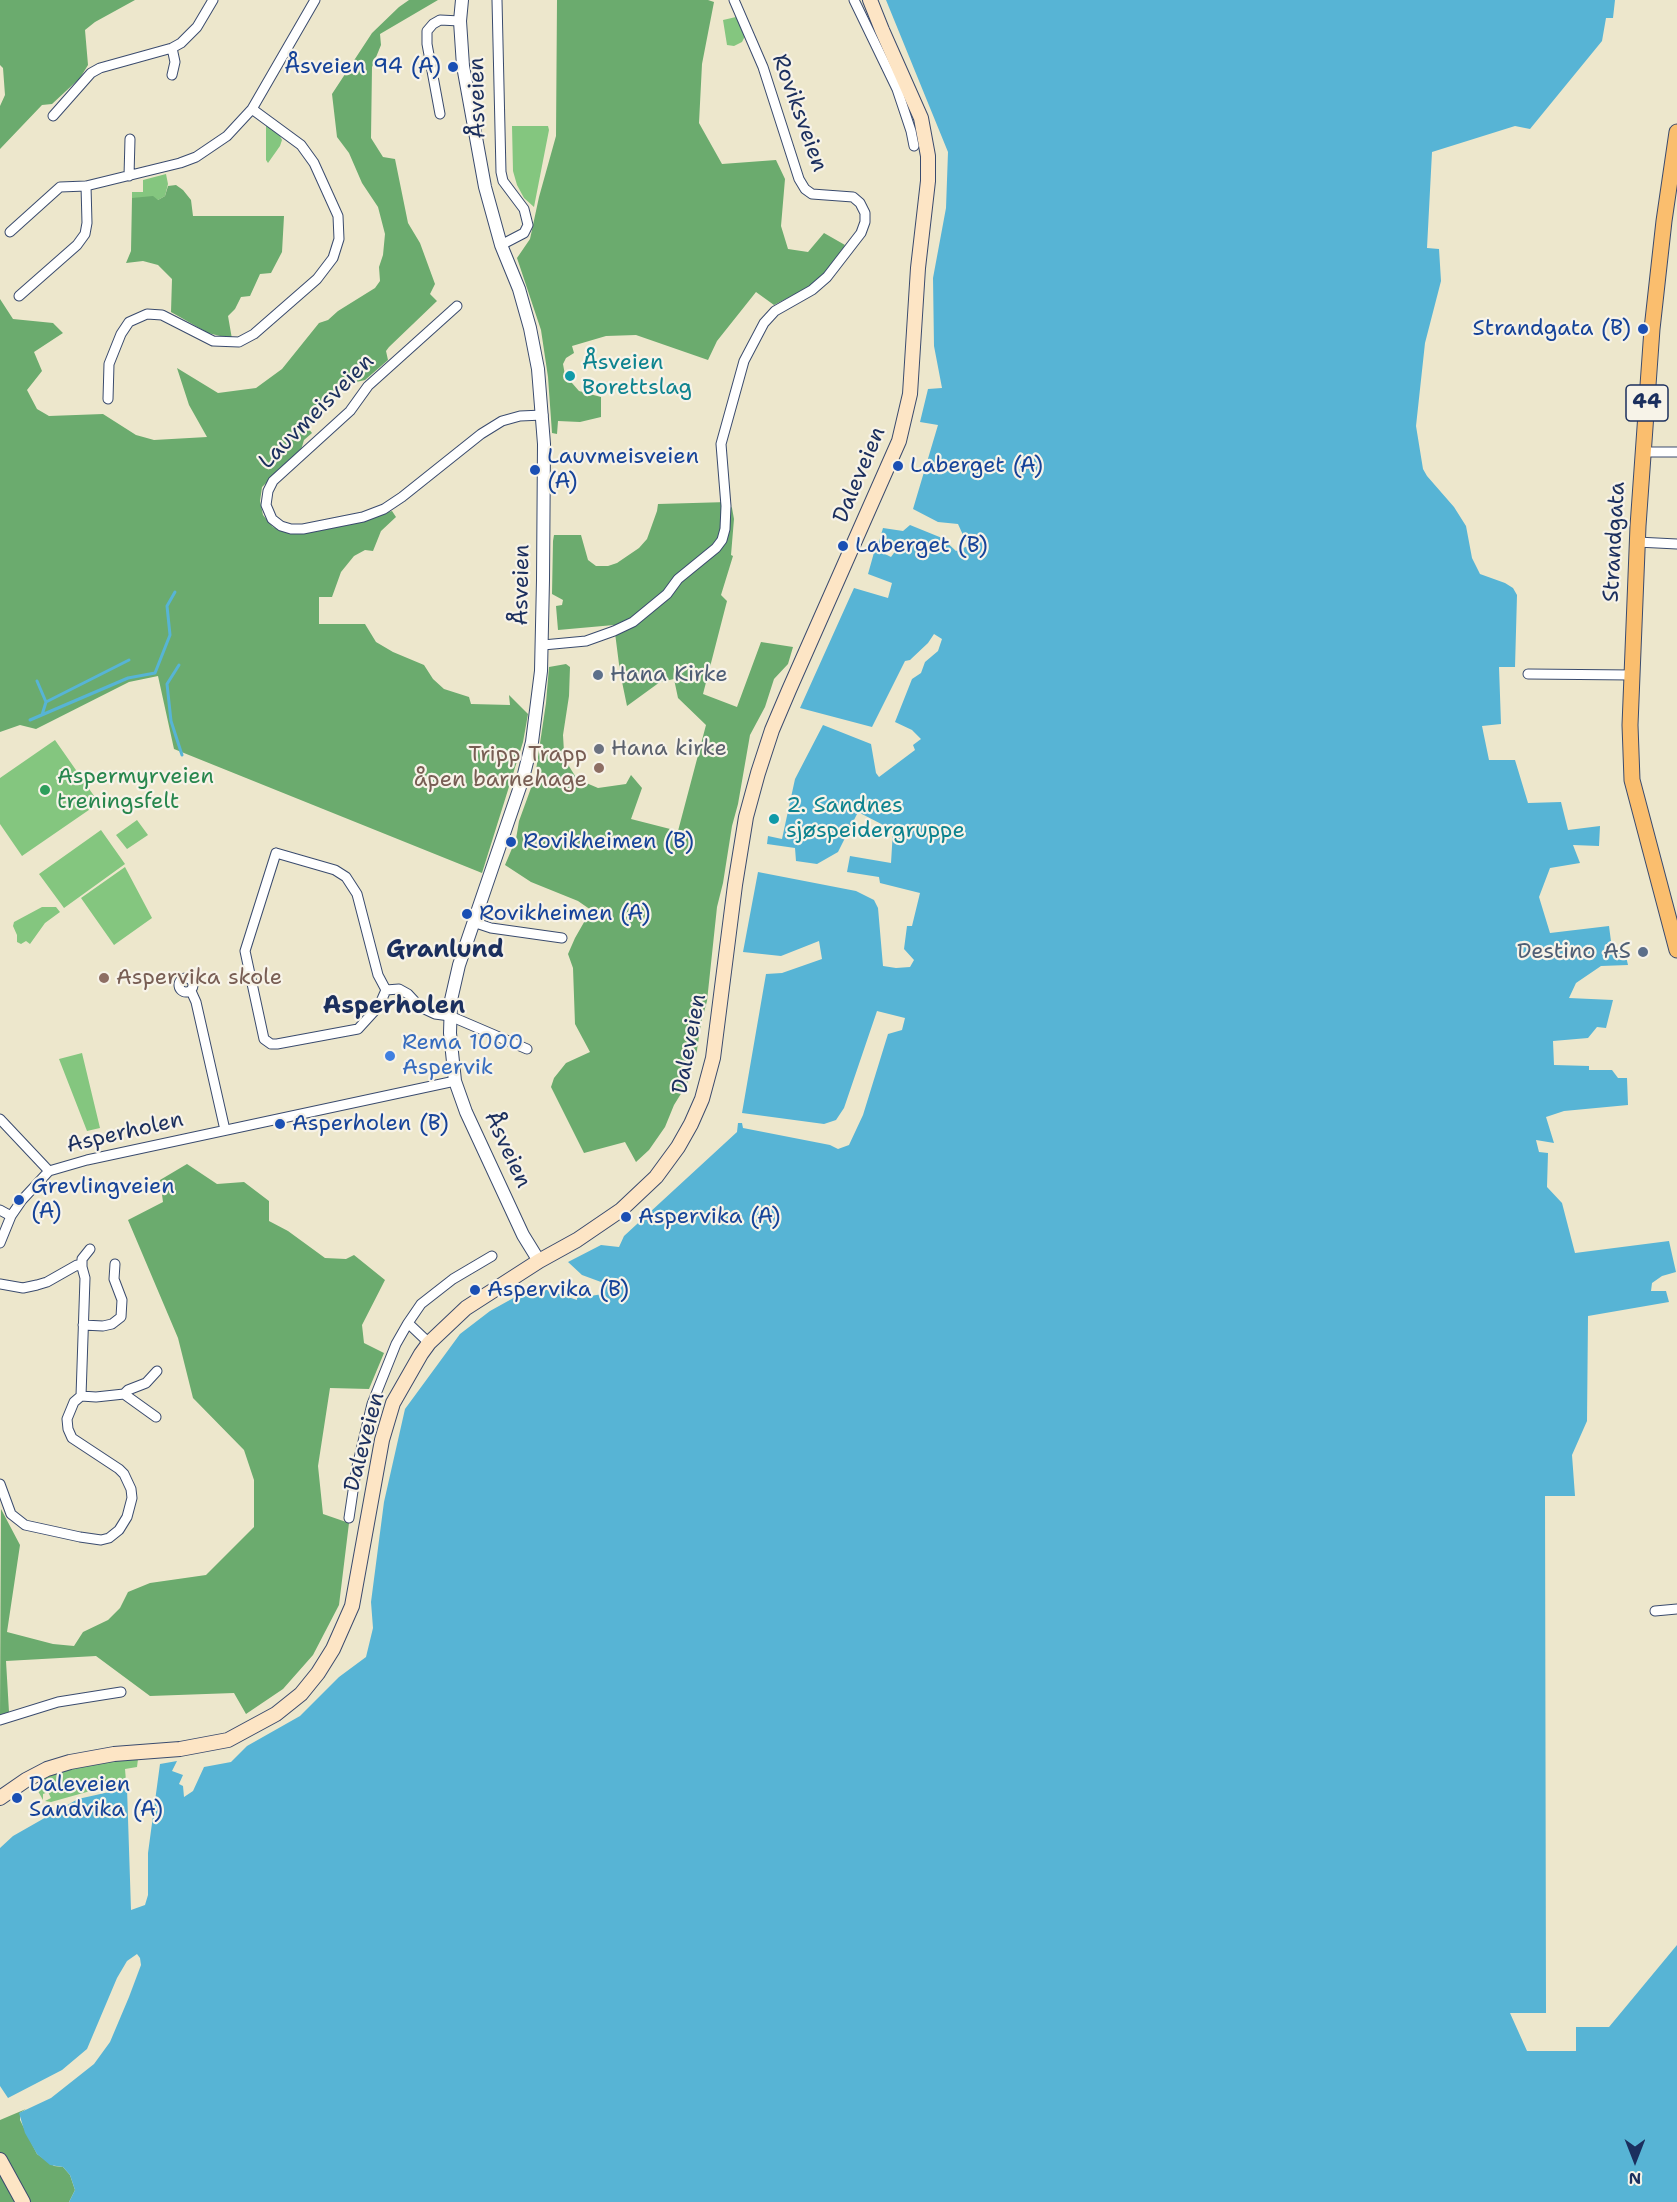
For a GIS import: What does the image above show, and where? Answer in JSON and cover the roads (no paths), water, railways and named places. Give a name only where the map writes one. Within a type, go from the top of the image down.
[{"type":"main road","name":"Daleveien","points":[[0,1798],[47,1769],[70,1762],[114,1754],[180,1749],[228,1740],[276,1714],[301,1694],[333,1649],[351,1606],[382,1440],[393,1403],[406,1377],[429,1343],[466,1308],[599,1225],[639,1194],[656,1177],[678,1147],[699,1107],[713,1058],[735,885],[746,817],[758,773],[772,730],[891,460],[904,425],[912,375],[918,268],[928,181],[928,156],[921,118],[870,0]]},
{"type":"main road","name":"Strandgata","points":[[1677,132],[1652,329],[1637,542],[1631,675],[1632,780],[1677,950]]},
{"type":"main road","points":[[0,2160],[23,2202]]},
{"type":"street","points":[[53,116],[91,73],[100,68],[172,48],[197,27],[213,0]]},
{"type":"street","points":[[10,232],[56,189],[87,186],[196,157],[227,136],[252,109],[315,0]]},
{"type":"street","name":"Åsveien","points":[[462,0],[460,21],[463,66],[485,188],[501,245],[519,289],[531,328],[538,369],[543,415],[543,645],[540,693],[527,762],[454,982],[450,1016],[451,1047],[456,1081],[466,1112],[523,1235],[538,1261]]},
{"type":"street","name":"Åsveien","points":[[497,0],[501,172],[503,180],[524,209],[528,225],[524,233],[501,245]]},
{"type":"street","name":"Roviksveien","points":[[543,645],[586,641],[633,622],[668,594],[678,579],[716,548],[722,540],[725,529],[726,506],[721,444],[744,361],[764,323],[775,311],[812,290],[827,278],[861,233],[865,222],[865,213],[860,203],[853,197],[812,194],[805,189],[799,179],[762,67],[734,0]]},
{"type":"street","points":[[854,0],[897,89],[914,146]]},
{"type":"street","name":"Åsveien","points":[[440,114],[427,44],[427,31],[440,20],[460,21]]},
{"type":"street","points":[[172,48],[175,62],[172,75]]},
{"type":"street","points":[[108,399],[110,360],[129,322],[147,314],[162,315],[213,341],[239,342],[254,334],[309,286],[328,267],[333,258],[339,239],[338,216],[314,162],[301,145],[252,109]]},
{"type":"street","points":[[129,176],[130,139]]},
{"type":"street","points":[[19,296],[76,245],[85,234],[87,186]]},
{"type":"street","name":"Lauvmeisveien","points":[[457,306],[368,386],[350,411],[273,482],[268,491],[266,506],[273,519],[280,526],[303,529],[363,517],[384,509],[481,434],[502,421],[520,416],[543,415]]},
{"type":"street","points":[[1643,452],[1677,452]]},
{"type":"street","points":[[1637,542],[1677,544]]},
{"type":"street","points":[[1528,674],[1631,675]]},
{"type":"street","points":[[276,853],[335,870],[346,877],[360,900],[378,975],[386,990],[379,1006],[358,1029],[277,1044],[266,1042],[245,951],[276,853]]},
{"type":"street","points":[[473,922],[491,928],[562,938]]},
{"type":"street","points":[[386,990],[399,989],[408,994],[420,1007],[435,1014],[450,1016],[527,1049]]},
{"type":"street","points":[[190,992],[196,1002],[225,1130]]},
{"type":"street","name":"Asperholen","points":[[0,1243],[11,1216],[22,1200],[49,1171],[87,1160],[456,1081]]},
{"type":"street","points":[[0,1119],[49,1171]]},
{"type":"street","points":[[0,1210],[11,1216]]},
{"type":"street","points":[[81,1396],[85,1278],[82,1259],[90,1249]]},
{"type":"street","name":"Daleveien","points":[[350,1518],[356,1471],[372,1404],[396,1344],[421,1304],[453,1279],[492,1256]]},
{"type":"street","points":[[82,1325],[103,1326],[112,1324],[121,1317],[122,1300],[114,1279],[115,1264]]},
{"type":"street","points":[[0,1284],[23,1288],[47,1282],[77,1265],[82,1267]]},
{"type":"street","points":[[408,1323],[429,1343]]},
{"type":"street","points":[[0,1484],[10,1514],[25,1525],[80,1538],[101,1540],[109,1538],[119,1530],[129,1512],[131,1489],[119,1469],[72,1438],[67,1419],[74,1402],[81,1396],[96,1398],[124,1394],[146,1383],[157,1371]]},
{"type":"street","points":[[124,1394],[156,1418]]},
{"type":"street","points":[[1654,1611],[1677,1609]]},
{"type":"street","points":[[0,1720],[58,1702],[121,1692]]},
{"type":"water","points":[[886,0],[1615,0],[1613,18],[1606,18],[1602,41],[1530,129],[1515,126],[1432,152],[1427,248],[1439,249],[1441,281],[1425,343],[1416,426],[1423,469],[1454,507],[1466,526],[1472,558],[1480,574],[1505,583],[1513,588],[1517,595],[1515,667],[1499,667],[1501,724],[1482,726],[1489,760],[1515,760],[1528,803],[1561,802],[1568,830],[1600,826],[1599,846],[1573,845],[1580,863],[1550,868],[1539,897],[1550,933],[1609,926],[1612,949],[1624,948],[1628,965],[1601,966],[1576,983],[1569,998],[1613,1000],[1606,1028],[1597,1027],[1588,1038],[1553,1041],[1554,1065],[1589,1066],[1589,1070],[1612,1070],[1618,1078],[1627,1078],[1628,1105],[1564,1111],[1546,1117],[1554,1143],[1536,1140],[1539,1152],[1548,1153],[1547,1187],[1562,1203],[1575,1253],[1669,1241],[1676,1272],[1662,1276],[1652,1283],[1651,1291],[1666,1291],[1669,1302],[1588,1316],[1587,1421],[1572,1455],[1575,1496],[1545,1496],[1546,2013],[1510,2013],[1527,2051],[1576,2051],[1576,2027],[1609,2027],[1677,1945],[1677,2202],[69,2202],[75,2190],[70,2175],[63,2167],[50,2165],[37,2154],[25,2133],[19,2113],[51,2098],[94,2064],[110,2042],[141,1965],[140,1958],[137,1954],[127,1961],[117,1978],[87,2049],[62,2070],[8,2098],[0,2086],[0,1848],[13,1836],[78,1799],[127,1788],[131,1910],[145,1905],[148,1895],[148,1853],[160,1764],[177,1761],[172,1771],[183,1775],[179,1784],[183,1786],[184,1797],[193,1791],[204,1767],[231,1762],[247,1746],[300,1716],[339,1677],[366,1657],[373,1628],[371,1602],[384,1502],[405,1409],[460,1334],[490,1311],[535,1286],[577,1300],[577,1289],[590,1296],[603,1294],[601,1282],[582,1275],[568,1262],[601,1245],[619,1247],[624,1236],[737,1132],[738,1123],[742,1123],[743,1128],[830,1145],[838,1149],[849,1145],[863,1115],[888,1034],[902,1030],[905,1018],[877,1011],[844,1108],[836,1120],[824,1124],[742,1113],[766,974],[782,973],[822,959],[819,941],[781,956],[743,952],[758,872],[856,891],[874,900],[878,908],[883,966],[910,967],[914,960],[904,949],[907,926],[912,926],[920,893],[880,883],[879,877],[847,872],[850,856],[891,863],[893,830],[858,812],[838,852],[817,864],[796,861],[795,848],[767,844],[768,836],[782,839],[795,779],[823,725],[871,744],[876,773],[879,777],[915,750],[913,745],[921,739],[912,730],[895,722],[912,679],[921,673],[925,662],[938,651],[942,639],[934,634],[910,660],[905,661],[872,727],[800,708],[854,588],[888,598],[892,583],[868,574],[875,549],[891,557],[899,546],[895,543],[891,551],[878,545],[883,528],[903,531],[910,525],[942,538],[956,551],[968,546],[958,524],[938,522],[913,509],[938,425],[920,422],[928,389],[942,388],[934,346],[933,278],[946,208],[948,152]]},
{"type":"waterway","points":[[30,720],[128,678],[155,673],[170,635],[167,606],[175,592]]},
{"type":"waterway","points":[[46,702],[129,660]]},
{"type":"waterway","points":[[179,665],[167,684],[171,721],[182,755]]},
{"type":"waterway","points":[[37,681],[46,702],[42,715]]},
{"type":"place","name":"Åsveien 94 (A)","points":[[453,67]]},
{"type":"place","name":"Strandgata (B)","points":[[1643,329]]},
{"type":"place","name":"Åsveien Borettslag","points":[[570,376]]},
{"type":"place","name":"Laberget (A)","points":[[898,466]]},
{"type":"place","name":"Lauvmeisveien (A)","points":[[535,470]]},
{"type":"place","name":"Laberget (B)","points":[[843,546]]},
{"type":"place","name":"Hana Kirke","points":[[598,675]]},
{"type":"place","name":"Hana kirke","points":[[599,749]]},
{"type":"place","name":"Tripp Trapp åpen barnehage","points":[[599,768]]},
{"type":"place","name":"Aspermyrveien treningsfelt","points":[[45,790]]},
{"type":"place","name":"2. Sandnes sjøspeidergruppe","points":[[774,819]]},
{"type":"place","name":"Rovikheimen (B)","points":[[511,842]]},
{"type":"place","name":"Rovikheimen (A)","points":[[467,914]]},
{"type":"place","name":"Destino AS","points":[[1643,952]]},
{"type":"place","name":"Aspervika skole","points":[[104,978]]},
{"type":"place","name":"Rema 1000 Aspervik","points":[[390,1056]]},
{"type":"place","name":"Asperholen (B)","points":[[280,1124]]},
{"type":"place","name":"Grevlingveien (A)","points":[[19,1200]]},
{"type":"place","name":"Aspervika (A)","points":[[626,1217]]},
{"type":"place","name":"Aspervika (B)","points":[[475,1290]]},
{"type":"place","name":"Daleveien Sandvika (A)","points":[[17,1798]]},
{"type":"district","name":"Granlund","points":[[445,951]]},
{"type":"district","name":"Asperholen","points":[[394,1007]]}]
